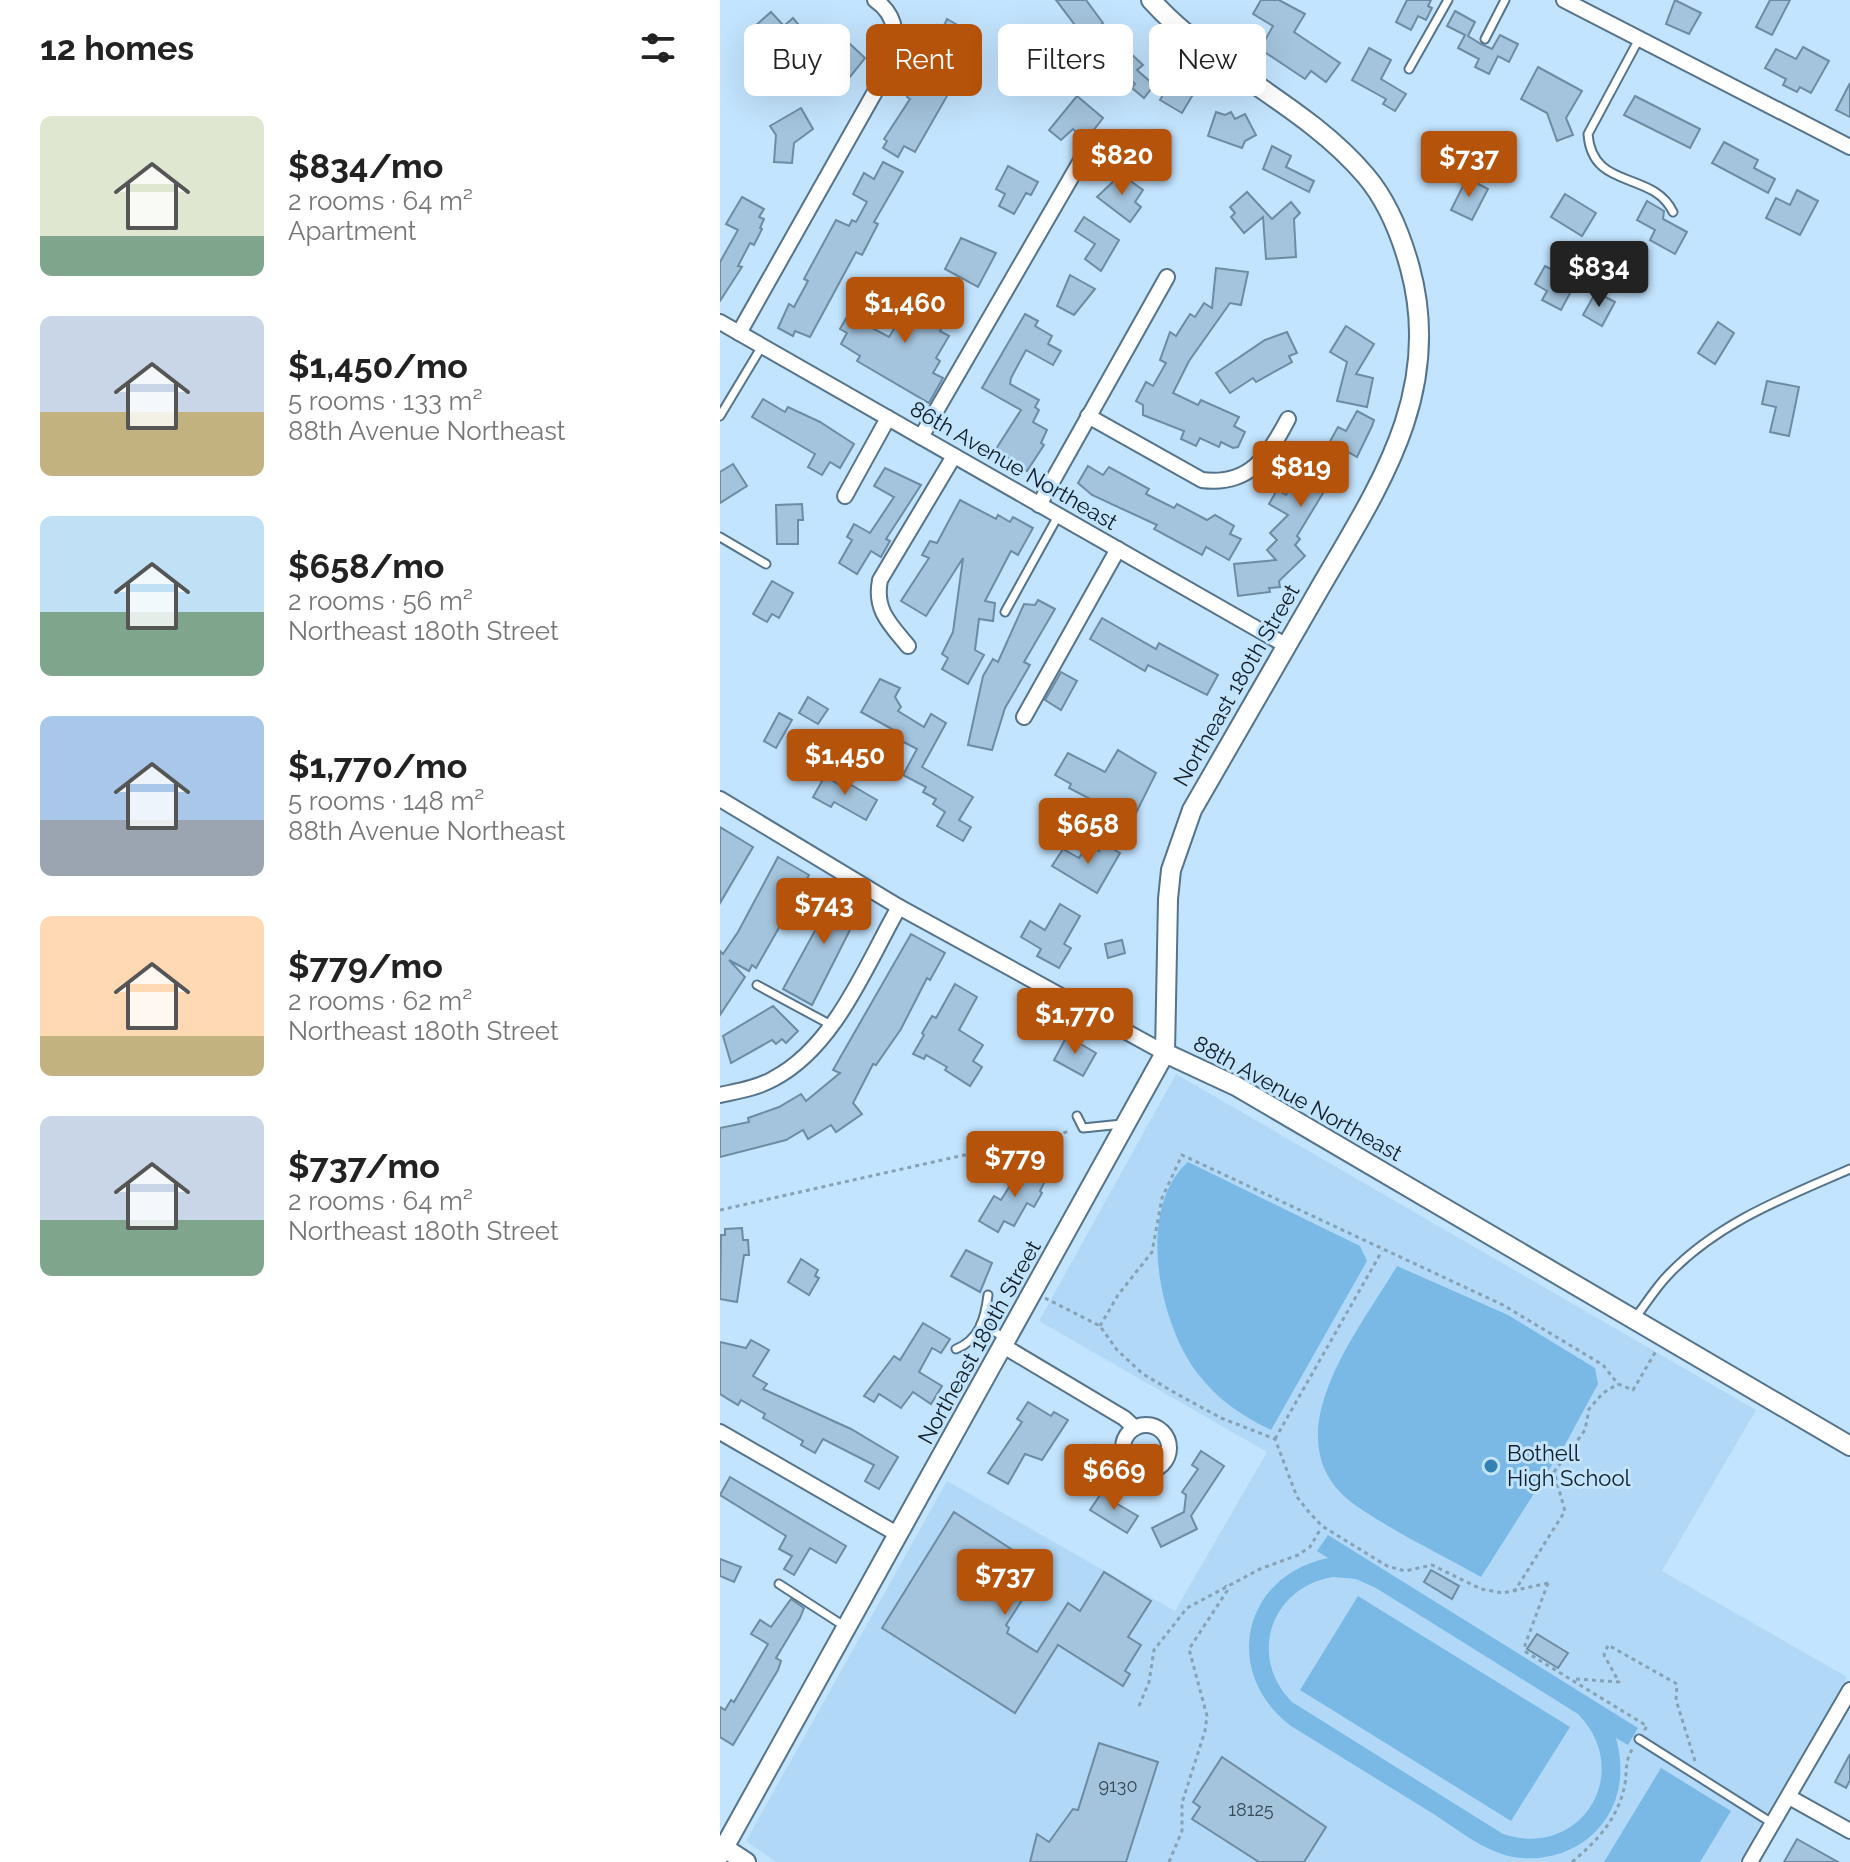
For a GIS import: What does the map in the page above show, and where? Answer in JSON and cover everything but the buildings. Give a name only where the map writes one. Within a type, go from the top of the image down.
[{"type":"street","points":[[739,333],[889,67],[895,47],[895,29],[891,16],[875,0]]},
{"type":"street","name":"Northeast 180th Street","points":[[721,1849],[1007,1344],[1165,1053],[1171,870],[1192,810],[1385,473],[1410,413],[1418,379],[1418,296],[1408,260],[1385,202],[1344,151],[1195,41],[1151,0]]},
{"type":"street","points":[[1564,0],[1850,147]]},
{"type":"street","points":[[921,437],[1083,157]]},
{"type":"street","points":[[1039,505],[1167,277]]},
{"type":"street","name":"86th Avenue Northeast","points":[[720,322],[1287,646]]},
{"type":"street","points":[[1088,416],[1202,480],[1223,483],[1248,472],[1272,449],[1288,419]]},
{"type":"street","points":[[845,496],[888,418]]},
{"type":"street","points":[[908,646],[880,612],[877,596],[880,580],[954,456]]},
{"type":"street","points":[[1024,717],[1118,549]]},
{"type":"street","name":"88th Avenue Northeast","points":[[720,799],[899,907],[1165,1053],[1236,1086],[1850,1446]]},
{"type":"street","points":[[720,1095],[773,1079],[801,1060],[831,1025],[899,907]]},
{"type":"street","points":[[1007,1344],[1135,1428]]},
{"type":"street","points":[[720,1432],[897,1534]]},
{"type":"street","points":[[1750,1862],[1850,1690]]},
{"type":"street","points":[[1789,1797],[1850,1831]]},
{"type":"street","points":[[721,1849],[746,1862]]},
{"type":"lane","points":[[1409,69],[1448,0]]},
{"type":"lane","points":[[1485,39],[1505,0]]},
{"type":"lane","points":[[1639,39],[1588,134],[1589,150],[1597,165],[1659,192],[1673,212]]},
{"type":"lane","points":[[720,416],[762,346]]},
{"type":"lane","points":[[1005,612],[1058,516]]},
{"type":"lane","points":[[720,537],[766,564]]},
{"type":"lane","points":[[757,985],[831,1025]]},
{"type":"lane","points":[[1077,1116],[1083,1128],[1129,1124]]},
{"type":"lane","points":[[1634,1320],[1668,1274],[1707,1241],[1748,1214],[1850,1169]]},
{"type":"lane","points":[[956,1349],[969,1344],[981,1324],[988,1295]]},
{"type":"lane","points":[[981,1324],[1007,1344]]},
{"type":"lane","points":[[779,1584],[845,1627]]},
{"type":"lane","points":[[1639,1739],[1773,1824]]},
{"type":"path","points":[[720,1210],[1083,1128]]},
{"type":"path","points":[[1100,1326],[1118,1295],[1152,1252],[1162,1198],[1182,1155],[1503,1305],[1603,1365],[1618,1384],[1633,1390],[1661,1336]]},
{"type":"path","points":[[1275,1439],[1382,1250]]},
{"type":"path","points":[[1035,1293],[1100,1326],[1117,1350],[1143,1374],[1221,1418],[1275,1439],[1297,1497],[1322,1526],[1387,1566],[1405,1571],[1432,1565],[1481,1589],[1514,1592],[1548,1583],[1525,1645],[1526,1652],[1647,1726],[1627,1758],[1623,1792],[1611,1822],[1572,1862]]},
{"type":"path","points":[[1514,1592],[1565,1511],[1554,1472],[1585,1430],[1589,1409],[1603,1393],[1618,1384]]},
{"type":"path","points":[[1139,1706],[1162,1636],[1187,1608],[1226,1585],[1298,1555],[1310,1547],[1322,1526]]},
{"type":"path","points":[[1169,1862],[1182,1831],[1182,1803],[1207,1716],[1189,1649],[1227,1591],[1226,1585]]},
{"type":"path","points":[[1572,1679],[1619,1682],[1604,1655],[1608,1645],[1677,1684],[1676,1700],[1700,1778]]},
{"type":"shaded area","name":"Bothell High School","points":[[1176,1074],[1756,1410],[1662,1571],[1847,1677],[1739,1862],[776,1862],[746,1841],[947,1481],[1175,1611],[1267,1452],[1039,1321]]},
{"type":"shaded area","points":[[1188,1162],[1360,1246],[1367,1261],[1271,1430],[1231,1406],[1198,1374],[1184,1352],[1164,1297],[1158,1267],[1162,1208],[1172,1183]]},
{"type":"shaded area","points":[[1397,1266],[1508,1315],[1595,1368],[1598,1384],[1566,1443],[1481,1577],[1358,1507],[1331,1481],[1319,1452],[1319,1420],[1328,1388],[1361,1323]]},
{"type":"shaded area","points":[[1328,1535],[1638,1728],[1628,1745],[1616,1738],[1620,1762],[1619,1787],[1611,1810],[1597,1830],[1579,1845],[1547,1857],[1525,1858],[1502,1854],[1471,1839],[1291,1726],[1269,1704],[1255,1680],[1249,1654],[1251,1629],[1260,1605],[1276,1584],[1299,1568],[1328,1558],[1317,1551]],"holes":[[[1333,1577],[1356,1579],[1376,1588],[1578,1714],[1594,1737],[1601,1761],[1600,1784],[1591,1806],[1576,1823],[1556,1834],[1531,1839],[1503,1834],[1292,1702],[1278,1684],[1271,1665],[1269,1645],[1272,1626],[1294,1594],[1312,1583]]]},
{"type":"shaded area","points":[[1358,1596],[1570,1727],[1511,1821],[1300,1690]]},
{"type":"shaded area","points":[[1661,1768],[1731,1811],[1700,1862],[1604,1862]]},
{"type":"place","name":"Bothell High School","points":[[1491,1466]]}]
